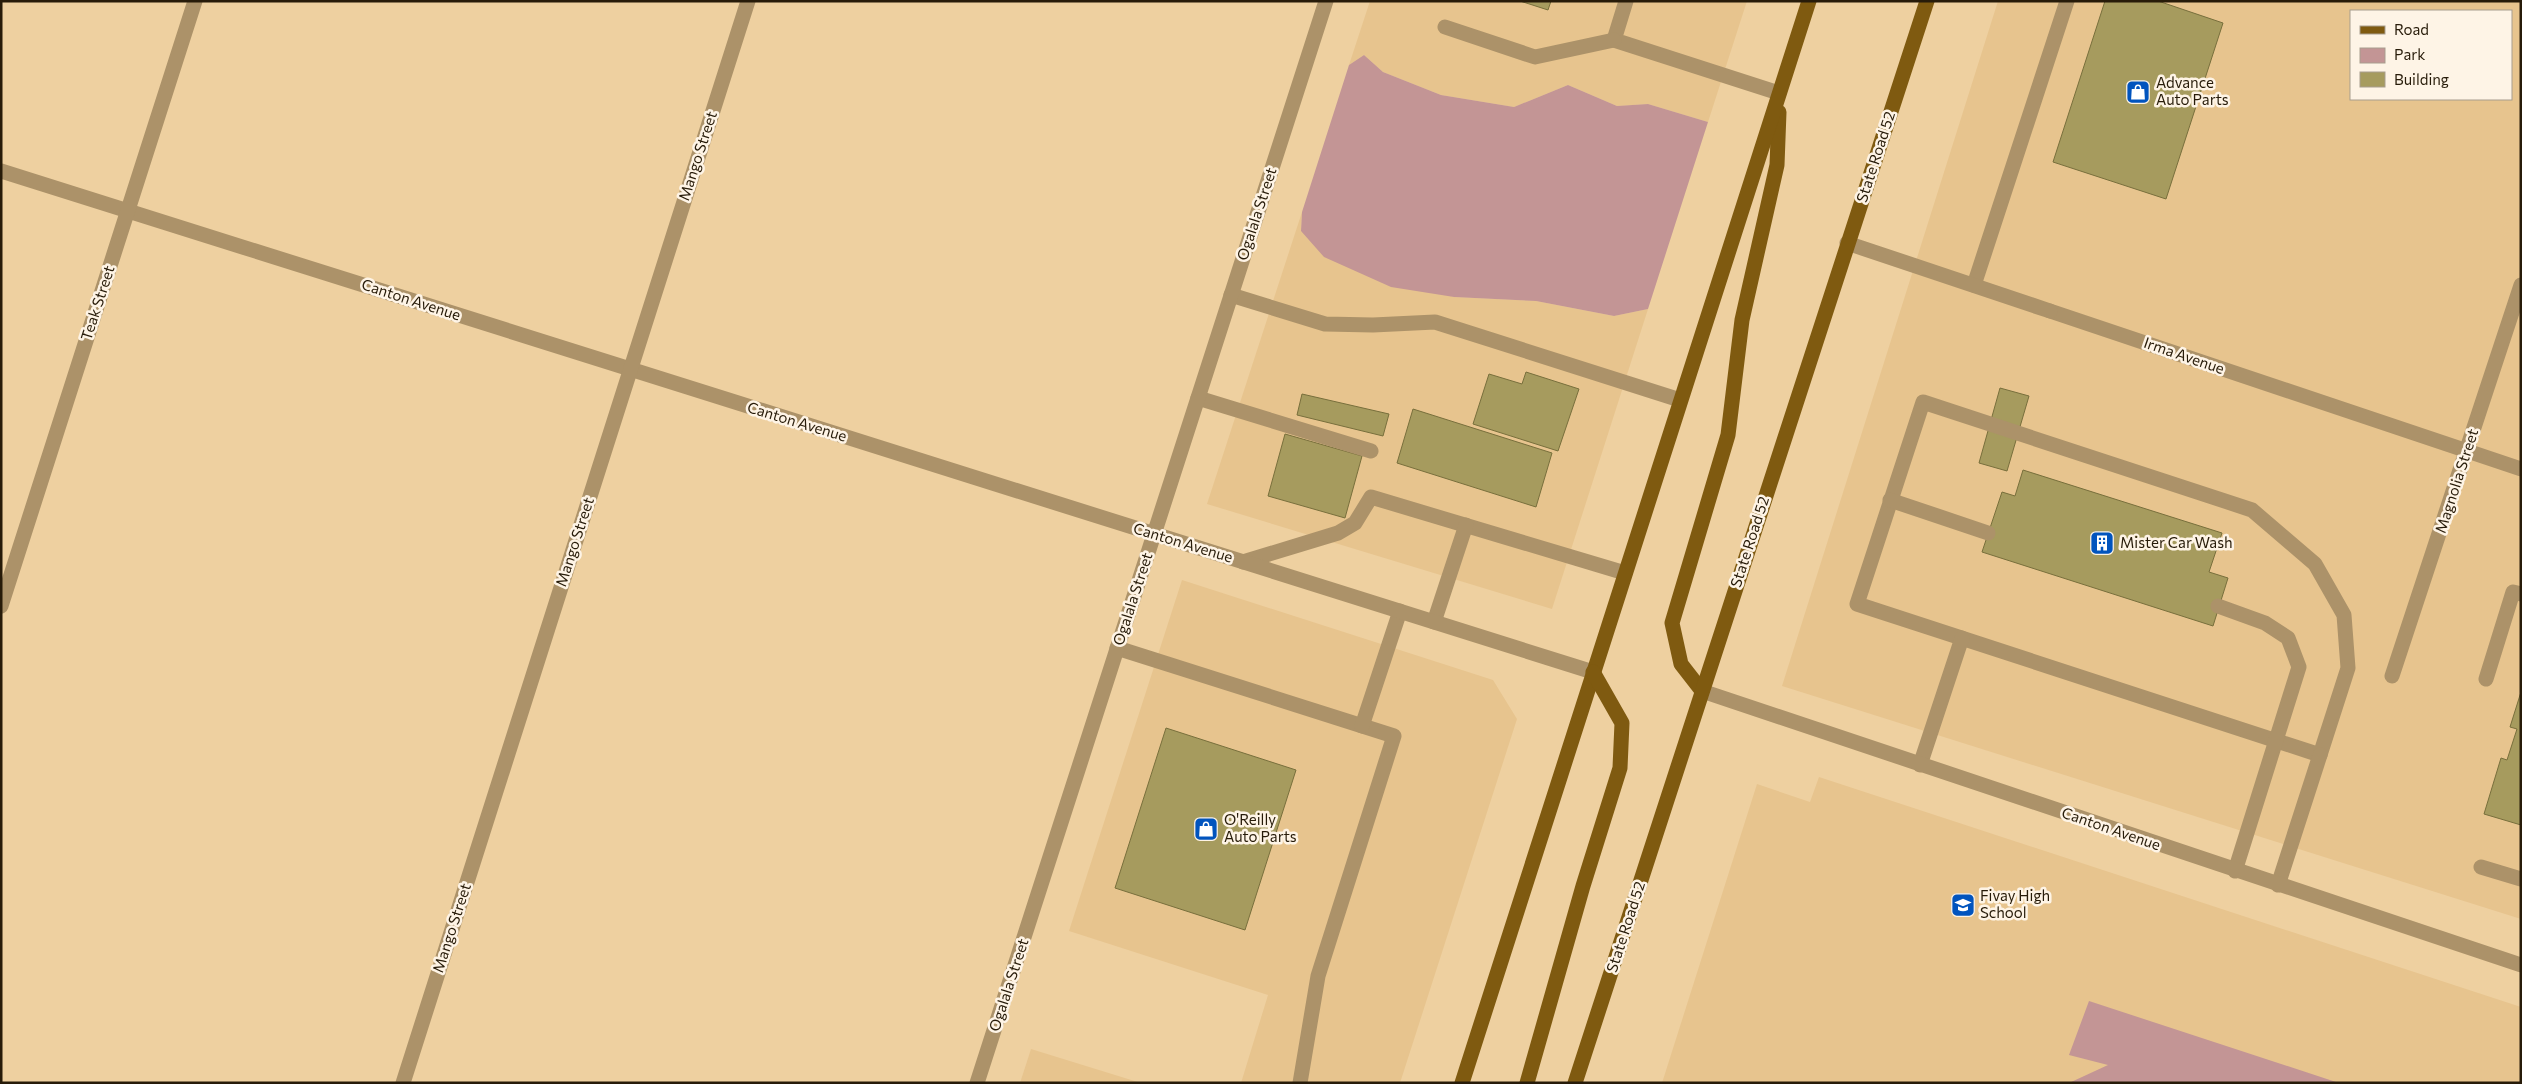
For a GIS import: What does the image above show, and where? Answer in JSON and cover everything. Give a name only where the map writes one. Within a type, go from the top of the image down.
[{"type":"main road","points":[[1462,1083],[1809,1]]},
{"type":"main road","name":"State Road 52","points":[[1575,1083],[1847,242],[1927,1]]},
{"type":"main road","points":[[1702,691],[1681,664],[1672,623],[1728,435],[1742,320],[1777,166],[1779,93]]},
{"type":"main road","points":[[1527,1083],[1583,886],[1620,768],[1622,723],[1593,672]]},
{"type":"street","name":"Teak Street","points":[[1,606],[195,1]]},
{"type":"street","name":"Mango Street","points":[[403,1083],[748,1]]},
{"type":"street","name":"Ogalala Street","points":[[977,1083],[1326,1]]},
{"type":"street","points":[[1614,40],[1626,1]]},
{"type":"street","points":[[1974,285],[2068,1]]},
{"type":"street","points":[[1445,28],[1535,57],[1614,40],[1779,93]]},
{"type":"street","name":"Canton Avenue","points":[[1,171],[1593,672]]},
{"type":"street","name":"Irma Avenue","points":[[1847,242],[2521,468]]},
{"type":"street","name":"Magnolia Street","points":[[2392,676],[2521,285]]},
{"type":"street","points":[[1231,295],[1325,324],[1373,325],[1435,322],[1680,400]]},
{"type":"street","points":[[1198,398],[1371,452]]},
{"type":"street","points":[[2278,885],[2320,756],[2348,668],[2344,615],[2315,564],[2252,510],[1923,402],[1856,604],[2320,756]]},
{"type":"street","points":[[1243,562],[1338,533],[1355,523],[1371,497],[1625,572]]},
{"type":"street","points":[[1890,500],[1988,533]]},
{"type":"street","points":[[1434,622],[1466,525]]},
{"type":"street","points":[[2486,679],[2513,592],[2521,594]]},
{"type":"street","points":[[2218,606],[2265,623],[2288,638],[2299,667],[2235,871]]},
{"type":"street","points":[[1362,726],[1400,611]]},
{"type":"street","points":[[1920,765],[1962,638]]},
{"type":"street","points":[[1117,648],[1394,736],[1318,976],[1300,1083]]},
{"type":"street","name":"Canton Avenue","points":[[1702,691],[2235,871],[2521,965]]},
{"type":"street","points":[[2481,867],[2521,880]]},
{"type":"shaded area","points":[[1370,1],[1747,1],[1708,122],[1648,104],[1617,106],[1568,85],[1514,107],[1441,95],[1383,72],[1364,55],[1349,65]]},
{"type":"shaded area","points":[[1998,1],[2521,1],[2521,919],[1782,686]]},
{"type":"shaded area","points":[[1302,212],[1301,231],[1454,297],[1536,301],[1614,316],[1648,309],[1552,609],[1207,504]]},
{"type":"shaded area","points":[[1182,580],[1493,680],[1517,719],[1400,1083],[1241,1083],[1268,995],[1069,931]]},
{"type":"shaded area","name":"Fivay High School","points":[[1819,777],[2521,1007],[2521,1083],[1662,1083],[1757,784],[1810,802]]},
{"type":"shaded area","points":[[1031,1049],[1141,1083],[1020,1083]]},
{"type":"green space","points":[[1364,55],[1383,72],[1441,95],[1514,107],[1568,85],[1617,106],[1648,104],[1708,122],[1648,309],[1614,316],[1536,301],[1454,297],[1391,287],[1324,257],[1301,231],[1302,212],[1349,65]]},
{"type":"green space","points":[[2089,1001],[2339,1083],[2069,1083],[2108,1065],[2069,1055]]},
{"type":"building","points":[[1520,1],[1551,1],[1548,10]]},
{"type":"building","name":"Advance Auto Parts","points":[[2105,1],[2158,1],[2223,23],[2166,199],[2053,162]]},
{"type":"building","points":[[1526,372],[1579,389],[1558,451],[1473,424],[1489,374],[1522,384]]},
{"type":"building","points":[[2000,388],[2029,396],[2007,471],[1979,463]]},
{"type":"building","points":[[1302,394],[1389,414],[1383,436],[1297,415]]},
{"type":"building","points":[[1413,409],[1552,453],[1536,507],[1397,463]]},
{"type":"building","points":[[1285,434],[1362,456],[1345,518],[1268,496]]},
{"type":"building","name":"Mister Car Wash","points":[[2023,470],[2222,533],[2209,572],[2228,578],[2213,626],[1982,552],[2002,492],[2015,496]]},
{"type":"building","points":[[2521,692],[2521,825],[2484,814],[2501,758],[2507,760],[2517,729],[2510,727]]},
{"type":"building","name":"O'Reilly Auto Parts","points":[[1166,728],[1296,770],[1245,930],[1115,888]]},
{"type":"place","name":"Advance Auto Parts","points":[[2138,92]]},
{"type":"place","name":"Mister Car Wash","points":[[2102,543]]},
{"type":"place","name":"O'Reilly Auto Parts","points":[[1206,829]]},
{"type":"place","name":"Fivay High School","points":[[1963,905]]}]
